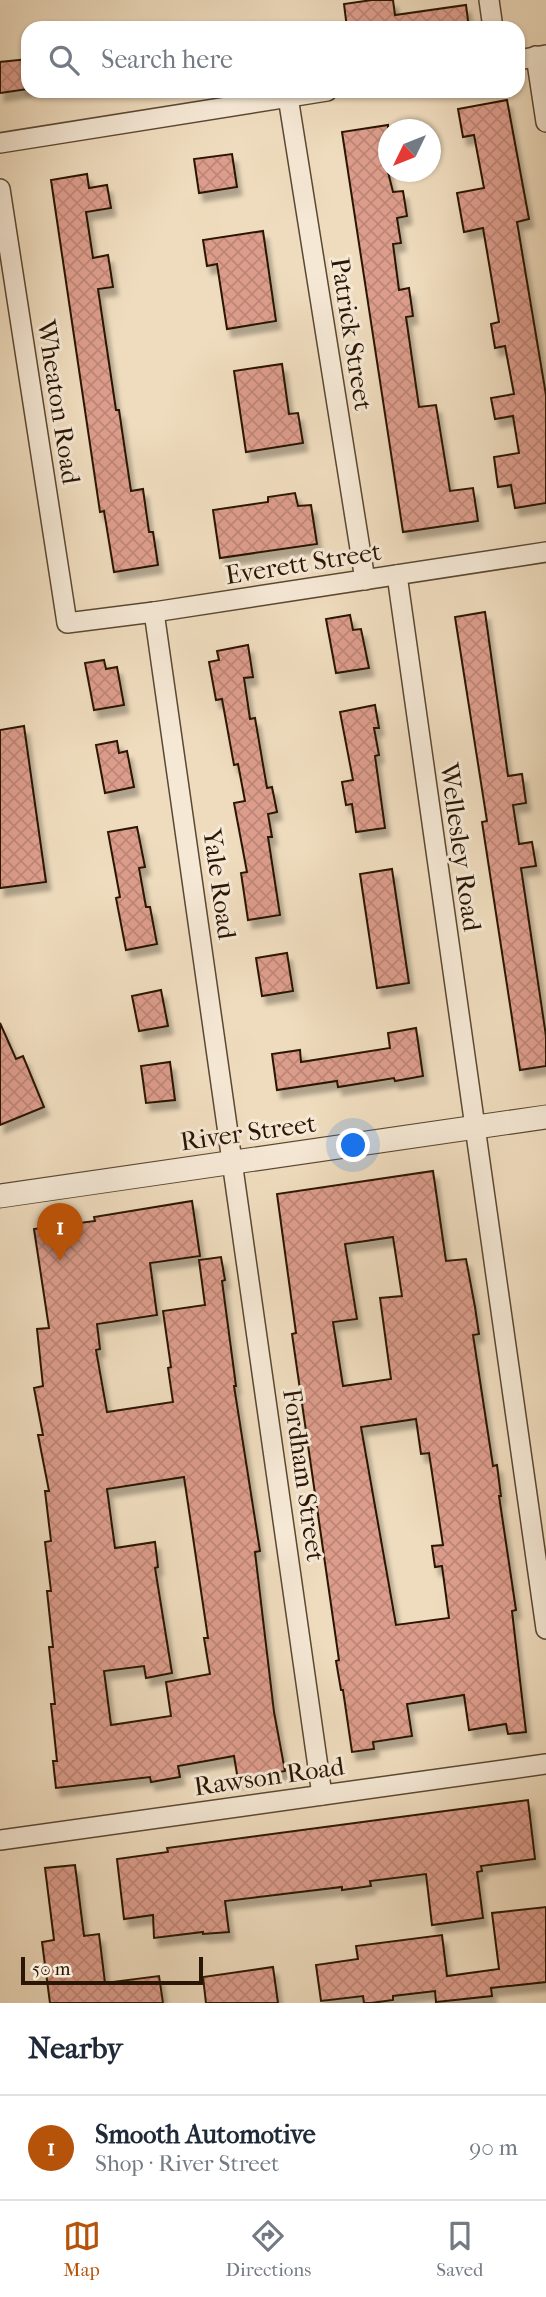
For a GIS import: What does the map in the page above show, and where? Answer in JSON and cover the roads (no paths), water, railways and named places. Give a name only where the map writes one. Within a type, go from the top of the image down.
[{"type":"street","points":[[489,0],[493,21]]},
{"type":"street","points":[[533,57],[546,122]]},
{"type":"street","points":[[0,143],[282,98]]},
{"type":"street","name":"Patrick Street","points":[[288,98],[365,580]]},
{"type":"street","name":"Wheaton Road","points":[[0,189],[67,623]]},
{"type":"street","name":"Everett Street","points":[[67,623],[546,552]]},
{"type":"street","name":"Wellesley Road","points":[[397,575],[546,1629]]},
{"type":"street","name":"Yale Road","points":[[154,612],[234,1163]]},
{"type":"street","name":"River Street","points":[[0,1196],[546,1117]]},
{"type":"street","name":"Fordham Street","points":[[234,1163],[322,1795]]},
{"type":"street","name":"Rawson Road","points":[[0,1840],[546,1764]]},
{"type":"place","name":"Smooth Automotive","points":[[60,1261]]}]
